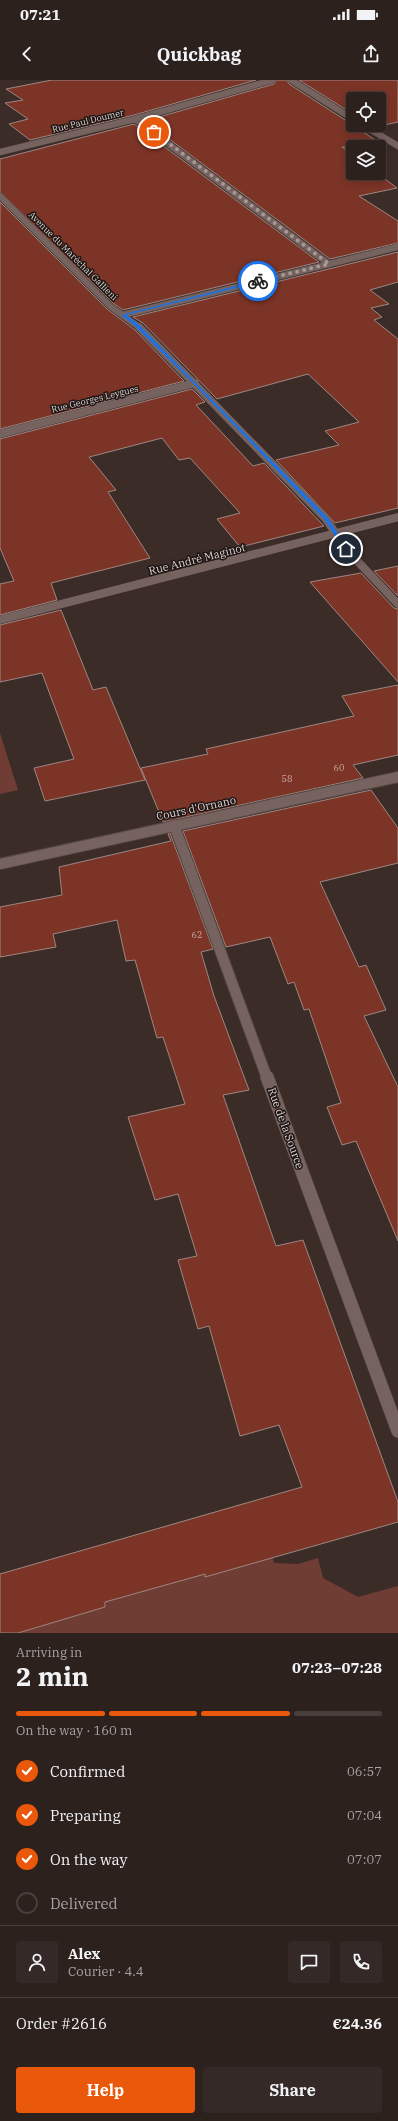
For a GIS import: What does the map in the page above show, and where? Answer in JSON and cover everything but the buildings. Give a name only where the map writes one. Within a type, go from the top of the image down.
[{"type":"street","name":"Rue Paul Doumer","points":[[0,152],[135,119],[273,80]]},
{"type":"street","points":[[291,80],[346,115]]},
{"type":"street","points":[[135,119],[329,264]]},
{"type":"street","points":[[375,132],[398,146]]},
{"type":"street","name":"Avenue du Maréchal Gallieni","points":[[0,196],[105,301],[135,324],[195,384],[326,519],[346,549],[398,604]]},
{"type":"street","points":[[123,315],[398,247]]},
{"type":"street","name":"Rue Georges Leygues","points":[[0,434],[195,384]]},
{"type":"street","name":"Rue André Maginot","points":[[0,620],[398,517]]},
{"type":"street","name":"Cours d'Ornano","points":[[0,864],[398,776]]},
{"type":"street","name":"Rue de la Source","points":[[174,825],[398,1431]]},
{"type":"shaded area","points":[[0,733],[18,790],[0,794]]},
{"type":"shaded area","points":[[245,1503],[262,1560],[273,1558],[274,1563],[298,1564],[318,1558],[323,1578],[358,1597],[398,1586],[398,1633],[0,1633],[0,1574]]},
{"type":"way so far","points":[[154,132],[329,264],[258,281]]},
{"type":"route","points":[[258,281],[129,312],[123,315],[135,324],[195,384],[326,519],[346,549]]}]
